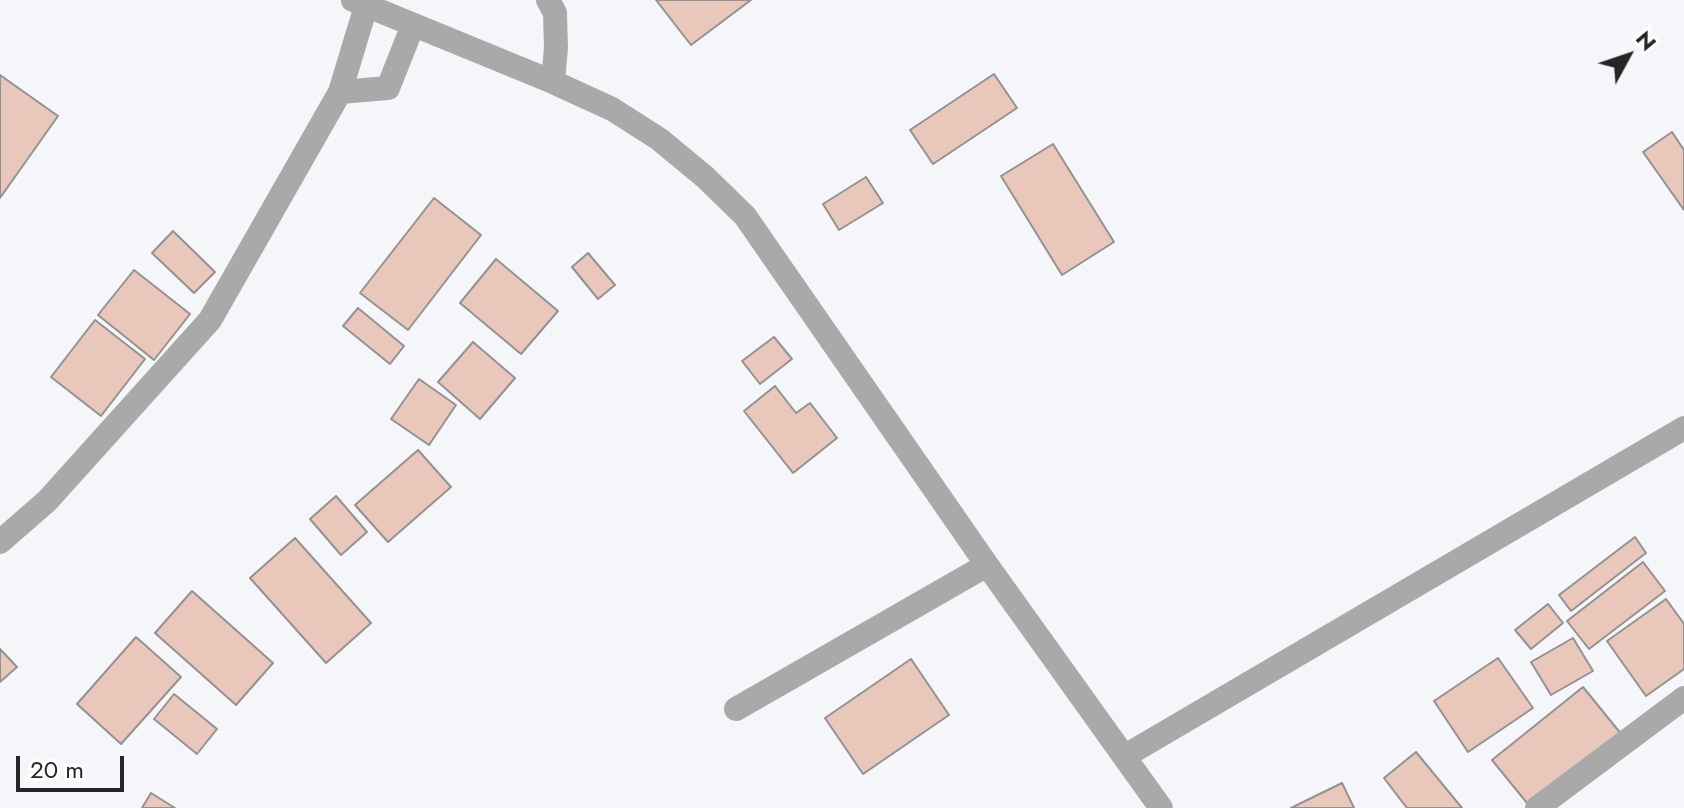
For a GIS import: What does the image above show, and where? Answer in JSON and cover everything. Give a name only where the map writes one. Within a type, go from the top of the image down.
[{"type":"street","points":[[0,542],[47,501],[210,320],[340,92],[360,3],[612,109],[659,139],[745,216],[987,565],[1161,808]]},
{"type":"street","points":[[553,82],[559,4]]},
{"type":"street","points":[[340,92],[388,88],[413,25]]},
{"type":"street","points":[[1125,756],[1684,428]]},
{"type":"street","points":[[736,709],[987,565]]},
{"type":"street","points":[[1537,808],[1684,698]]},
{"type":"building","points":[[656,0],[751,0],[691,45]]},
{"type":"building","points":[[994,74],[1017,108],[933,164],[910,130]]},
{"type":"building","points":[[0,75],[58,116],[0,198]]},
{"type":"building","points":[[1672,132],[1684,150],[1684,210],[1643,152]]},
{"type":"building","points":[[1053,144],[1114,242],[1062,275],[1001,176]]},
{"type":"building","points":[[866,177],[883,203],[839,230],[823,204]]},
{"type":"building","points":[[434,198],[481,235],[408,330],[360,293]]},
{"type":"building","points":[[173,231],[215,272],[194,293],[152,253]]},
{"type":"building","points":[[588,253],[615,285],[598,299],[572,267]]},
{"type":"building","points":[[496,259],[558,311],[521,354],[460,303]]},
{"type":"building","points":[[134,270],[190,314],[154,360],[98,315]]},
{"type":"building","points":[[358,308],[404,346],[390,364],[343,326]]},
{"type":"building","points":[[95,320],[145,359],[101,416],[51,377]]},
{"type":"building","points":[[774,337],[792,359],[760,384],[742,361]]},
{"type":"building","points":[[473,342],[515,378],[480,419],[438,382]]},
{"type":"building","points":[[419,379],[456,405],[429,445],[391,419]]},
{"type":"building","points":[[775,386],[796,413],[810,403],[837,438],[793,473],[744,411]]},
{"type":"building","points":[[418,450],[451,487],[388,542],[355,505]]},
{"type":"building","points":[[336,496],[367,532],[341,555],[310,519]]},
{"type":"building","points":[[1635,537],[1646,553],[1571,611],[1559,595]]},
{"type":"building","points":[[295,538],[371,623],[326,663],[250,578]]},
{"type":"building","points":[[1643,562],[1665,591],[1589,649],[1567,621]]},
{"type":"building","points":[[192,591],[273,663],[236,705],[155,633]]},
{"type":"building","points":[[1666,599],[1684,624],[1684,669],[1646,696],[1607,641]]},
{"type":"building","points":[[1548,604],[1563,623],[1531,649],[1515,630]]},
{"type":"building","points":[[136,637],[181,677],[121,744],[77,704]]},
{"type":"building","points":[[1573,638],[1593,671],[1551,695],[1531,662]]},
{"type":"building","points":[[0,649],[17,667],[0,682]]},
{"type":"building","points":[[1498,658],[1533,708],[1468,752],[1434,701]]},
{"type":"building","points":[[911,659],[949,715],[863,774],[825,718]]},
{"type":"building","points":[[1583,687],[1622,735],[1531,808],[1492,760]]},
{"type":"building","points":[[174,694],[217,729],[197,754],[154,719]]},
{"type":"building","points":[[1416,752],[1462,808],[1407,808],[1384,778]]},
{"type":"building","points":[[1342,783],[1354,808],[1291,808]]},
{"type":"building","points":[[151,793],[175,808],[142,808]]}]
